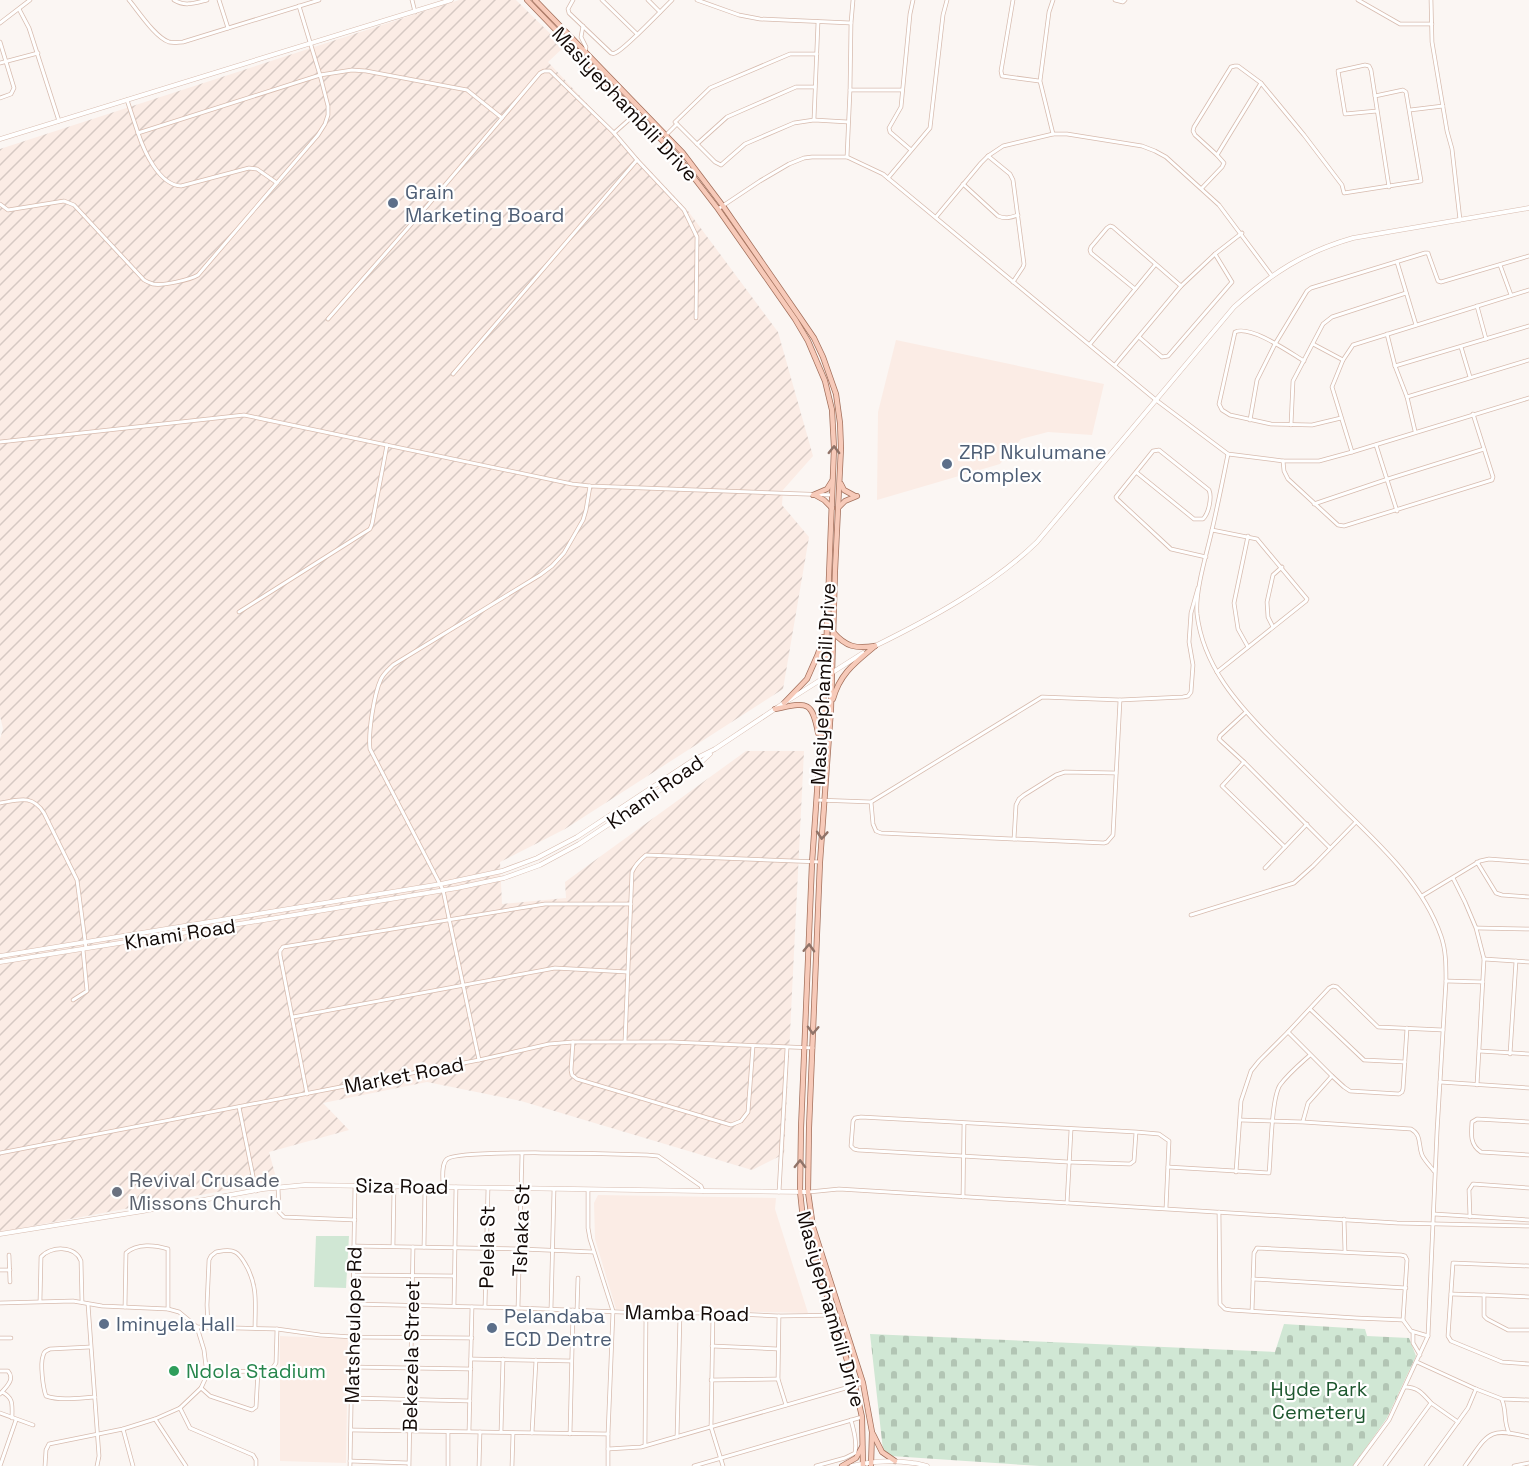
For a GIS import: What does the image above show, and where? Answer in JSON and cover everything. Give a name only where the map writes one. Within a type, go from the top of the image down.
[{"type":"main road","points":[[0,139],[451,0]]},
{"type":"main road","name":"Masiyephambili Drive","points":[[527,0],[678,157],[721,208],[814,338],[836,393],[840,423],[840,481],[831,709],[820,862],[807,1192],[813,1227],[862,1383],[872,1432],[871,1464]]},
{"type":"main road","name":"Masiyephambili Drive","points":[[535,0],[683,153],[808,341],[825,381],[832,410],[834,448],[832,508],[825,630],[825,677],[812,863],[800,1191],[806,1229],[855,1386],[862,1417],[863,1465]]},
{"type":"main road","points":[[716,749],[832,672],[951,604],[1002,573],[1024,556],[1234,307],[1272,276],[1330,244],[1374,234],[1529,208]]},
{"type":"main road","points":[[814,495],[827,489],[833,479]]},
{"type":"main road","points":[[838,508],[845,501],[856,496],[844,490],[840,481]]},
{"type":"main road","points":[[814,495],[824,500],[832,508]]},
{"type":"main road","points":[[784,703],[807,679],[825,630]]},
{"type":"main road","points":[[833,632],[839,640],[848,645],[875,646]]},
{"type":"main road","points":[[831,709],[836,688],[844,673],[875,646]]},
{"type":"main road","points":[[775,709],[801,705],[812,710],[815,714],[820,741]]},
{"type":"main road","name":"Khami Road","points":[[0,956],[441,884],[502,871],[537,858],[577,837],[694,759],[716,749]]},
{"type":"main road","name":"Khami Road","points":[[0,962],[443,890],[504,878],[540,865],[559,855],[698,765],[716,749]]},
{"type":"main road","name":"Siza Road","points":[[0,1234],[278,1187],[305,1185],[807,1192]]},
{"type":"main road","points":[[872,1432],[882,1452],[895,1461]]},
{"type":"main road","points":[[842,1466],[856,1458],[863,1444]]},
{"type":"main road","points":[[852,1466],[895,1461],[924,1466]]},
{"type":"street","points":[[0,23],[30,0]]},
{"type":"street","points":[[129,0],[157,34],[170,42],[183,42],[319,0]]},
{"type":"street","points":[[174,0],[178,3],[189,4],[207,0]]},
{"type":"street","points":[[219,0],[228,28]]},
{"type":"street","points":[[412,0],[415,12]]},
{"type":"street","points":[[573,0],[568,11],[612,54],[617,52],[672,0]]},
{"type":"street","points":[[602,0],[637,34]]},
{"type":"street","points":[[648,0],[660,12]]},
{"type":"street","points":[[697,0],[739,15],[760,19],[851,23]]},
{"type":"street","points":[[847,157],[853,0]]},
{"type":"street","points":[[911,150],[889,130],[901,108],[913,0]]},
{"type":"street","points":[[888,178],[931,125],[946,0]]},
{"type":"street","points":[[1012,0],[1002,76],[1040,81]]},
{"type":"street","points":[[1053,0],[1049,12],[1040,81],[1053,134]]},
{"type":"street","points":[[1115,0],[1123,2],[1125,0]]},
{"type":"street","points":[[1358,0],[1400,24],[1432,24]]},
{"type":"street","points":[[1431,0],[1432,42],[1452,149],[1460,220]]},
{"type":"street","points":[[0,204],[8,210],[64,201],[72,203],[144,280],[151,284],[158,285],[198,275],[325,124],[328,106],[299,6]]},
{"type":"street","points":[[19,9],[27,22],[38,52],[59,121]]},
{"type":"street","points":[[814,120],[818,22]]},
{"type":"street","points":[[583,26],[581,37],[586,47],[585,52]]},
{"type":"street","points":[[0,42],[14,88],[11,94],[0,99]]},
{"type":"street","points":[[0,63],[38,52]]},
{"type":"street","points":[[817,54],[790,54],[710,88],[675,120],[715,162],[721,165],[745,144],[794,123],[814,120],[848,122]]},
{"type":"street","points":[[1202,188],[1224,163],[1196,135],[1193,131],[1194,127],[1231,67],[1235,66],[1239,66],[1261,82],[1342,184],[1344,193],[1421,181],[1406,92],[1403,90],[1375,96]]},
{"type":"street","points":[[1377,111],[1345,114],[1338,71],[1369,66],[1375,96],[1389,187]]},
{"type":"street","points":[[138,133],[320,75],[345,71],[366,71],[461,88],[472,93],[502,118]]},
{"type":"street","points":[[328,319],[540,73],[548,71],[614,133],[684,210],[694,230],[697,246],[696,318]]},
{"type":"street","points":[[1217,155],[1261,82]]},
{"type":"street","points":[[697,144],[727,117],[796,87],[815,87]]},
{"type":"street","points":[[850,90],[903,90]]},
{"type":"street","points":[[127,100],[147,156],[164,178],[174,185],[181,186],[249,168],[256,169],[277,183]]},
{"type":"street","points":[[1410,110],[1443,106]]},
{"type":"street","points":[[614,133],[641,109]]},
{"type":"street","points":[[666,135],[677,124]]},
{"type":"street","points":[[936,218],[988,156],[1003,146],[1053,134],[1142,146],[1167,157],[1202,188],[1242,233],[1272,276]]},
{"type":"street","points":[[721,208],[773,173],[789,164],[812,156],[847,157],[883,174],[1156,400],[1228,454],[1283,461],[1319,461],[1529,398]]},
{"type":"street","points":[[988,156],[1012,177],[1024,264],[1013,282]]},
{"type":"street","points":[[453,374],[637,160]]},
{"type":"street","points":[[963,184],[998,216],[1008,218],[1018,215]]},
{"type":"street","points":[[1135,289],[1091,253],[1090,247],[1110,226],[1181,286]]},
{"type":"street","points":[[1115,365],[1181,286],[1215,254],[1242,233]]},
{"type":"street","points":[[1250,420],[1257,380],[1275,344],[1311,288],[1425,253],[1428,253],[1438,281],[1443,282],[1529,256]]},
{"type":"street","points":[[1138,337],[1162,357],[1168,356],[1232,282],[1215,254]]},
{"type":"street","points":[[1397,262],[1416,325]]},
{"type":"street","points":[[1090,344],[1155,265]]},
{"type":"street","points":[[1500,265],[1511,296]]},
{"type":"street","points":[[1352,452],[1332,387],[1343,360],[1353,345],[1529,290]]},
{"type":"street","points":[[1291,425],[1293,381],[1323,324],[1332,316],[1406,293]]},
{"type":"street","points":[[1477,306],[1486,339]]},
{"type":"street","points":[[1395,366],[1529,326]]},
{"type":"street","points":[[1304,361],[1262,336],[1240,330],[1235,332],[1219,404],[1222,410],[1230,415],[1271,424],[1312,425],[1341,418]]},
{"type":"street","points":[[1387,334],[1395,366],[1407,397],[1415,432]]},
{"type":"street","points":[[1313,344],[1343,360]]},
{"type":"street","points":[[1461,347],[1470,377]]},
{"type":"street","points":[[1407,397],[1529,360]]},
{"type":"street","points":[[1283,461],[1288,479],[1341,527],[1492,480],[1473,414]]},
{"type":"street","points":[[0,442],[244,415],[561,482],[590,486],[839,496]]},
{"type":"street","points":[[239,612],[370,529],[387,445]]},
{"type":"street","points":[[1376,445],[1397,511]]},
{"type":"street","points":[[1314,504],[1484,449]]},
{"type":"street","points":[[1136,472],[1194,519],[1203,519],[1206,515],[1211,494],[1209,490],[1159,450],[1153,451],[1117,494],[1116,497],[1171,549],[1206,557]]},
{"type":"street","points":[[817,800],[871,802],[1042,697],[1120,700],[1188,696],[1191,692],[1193,665],[1189,642],[1191,613],[1201,579],[1228,454]]},
{"type":"street","points":[[479,1060],[441,884],[370,749],[374,705],[380,681],[393,665],[552,566],[564,553],[583,520],[590,486]]},
{"type":"street","points":[[1212,530],[1257,538],[1306,598],[1216,672]]},
{"type":"street","points":[[1248,536],[1234,603],[1238,629],[1248,647]]},
{"type":"street","points":[[1273,627],[1268,617],[1267,602],[1272,575],[1282,567]]},
{"type":"street","points":[[1201,579],[1197,611],[1201,638],[1216,672],[1246,712],[1395,862],[1422,896],[1437,925],[1444,946],[1446,981],[1428,1336],[1389,1420],[1355,1466]]},
{"type":"street","points":[[871,802],[873,824],[876,831],[881,833],[1107,842],[1113,835],[1120,700]]},
{"type":"street","points":[[1246,712],[1219,739],[1331,848]]},
{"type":"street","points":[[1244,762],[1222,786],[1285,847]]},
{"type":"street","points":[[1014,839],[1016,804],[1024,795],[1062,773],[1116,773]]},
{"type":"street","points":[[0,803],[22,800],[39,805],[77,880],[86,942],[87,991],[73,1000]]},
{"type":"street","points":[[1191,915],[1291,884],[1313,866],[1356,822]]},
{"type":"street","points":[[1265,868],[1306,824]]},
{"type":"street","points":[[625,1041],[632,872],[638,862],[646,855],[820,862]]},
{"type":"street","points":[[1422,896],[1477,862],[1489,859],[1529,862]]},
{"type":"street","points":[[1477,862],[1496,893],[1529,897]]},
{"type":"street","points":[[1453,878],[1476,928],[1484,959],[1477,1085]]},
{"type":"street","points":[[307,1094],[280,955],[283,947],[545,904],[631,904]]},
{"type":"street","points":[[1476,928],[1529,929]]},
{"type":"street","points":[[1484,959],[1529,962]]},
{"type":"street","points":[[1510,1053],[1516,961]]},
{"type":"street","points":[[293,1017],[555,968],[627,972]]},
{"type":"street","points":[[1446,981],[1483,982]]},
{"type":"street","points":[[1236,1172],[1241,1101],[1251,1071],[1333,986],[1378,1027],[1443,1030]]},
{"type":"street","points":[[1310,1009],[1364,1060],[1405,1062]]},
{"type":"street","points":[[1288,1032],[1350,1091],[1399,1094],[1403,1089],[1407,1028]]},
{"type":"street","name":"Market Road","points":[[0,1153],[479,1060],[549,1044],[625,1041],[813,1048]]},
{"type":"street","points":[[573,1042],[571,1070],[572,1076],[577,1079],[731,1125],[741,1121],[748,1112],[753,1046]]},
{"type":"street","points":[[779,1192],[786,1048]]},
{"type":"street","points":[[1479,1051],[1529,1054]]},
{"type":"street","points":[[1168,1167],[1269,1173],[1274,1107],[1278,1090],[1281,1083],[1310,1055]]},
{"type":"street","points":[[1303,1122],[1308,1103],[1332,1076]]},
{"type":"street","points":[[1440,1082],[1529,1088]]},
{"type":"street","points":[[239,1107],[256,1191]]},
{"type":"street","points":[[1136,1132],[1133,1163],[1068,1162],[858,1150],[851,1146],[853,1121],[861,1117],[964,1124],[1136,1132],[1159,1134],[1169,1141],[1166,1208]]},
{"type":"street","points":[[1529,1122],[1477,1119],[1472,1122],[1471,1136],[1474,1145],[1481,1152],[1529,1155]]},
{"type":"street","points":[[1240,1120],[1274,1120],[1415,1130],[1422,1154],[1435,1172]]},
{"type":"street","points":[[963,1197],[964,1124]]},
{"type":"street","points":[[1067,1203],[1071,1129]]},
{"type":"street","name":"Tshaka St","points":[[518,1308],[523,1188],[522,1153]]},
{"type":"street","points":[[442,1186],[444,1164],[449,1158],[470,1154],[647,1155],[658,1156],[701,1186],[703,1191]]},
{"type":"street","points":[[1470,1217],[1469,1190],[1473,1184],[1529,1188]]},
{"type":"street","name":"Matsheulope Rd","points":[[350,1464],[356,1185]]},
{"type":"street","points":[[393,1246],[394,1186]]},
{"type":"street","points":[[424,1247],[425,1186]]},
{"type":"street","points":[[278,1187],[279,1211],[282,1217],[355,1220]]},
{"type":"street","points":[[454,1306],[456,1187]]},
{"type":"street","name":"Pelela St","points":[[485,1307],[488,1188]]},
{"type":"street","points":[[551,1309],[554,1189]]},
{"type":"street","points":[[807,1192],[839,1189],[1434,1224],[1529,1226]]},
{"type":"street","points":[[588,1190],[588,1228],[613,1311],[608,1466]]},
{"type":"street","points":[[1220,1212],[1220,1304],[1225,1309],[1404,1320]]},
{"type":"street","points":[[1434,1215],[1529,1220]]},
{"type":"street","points":[[1344,1219],[1345,1252]]},
{"type":"street","points":[[125,1307],[126,1253],[134,1247],[155,1246],[168,1249],[168,1309]]},
{"type":"street","points":[[354,1246],[594,1252]]},
{"type":"street","name":"Bekezela Street","points":[[409,1464],[413,1247]]},
{"type":"street","points":[[1252,1312],[1254,1253],[1260,1247],[1404,1255],[1407,1260],[1404,1320],[1413,1332],[1428,1336]]},
{"type":"street","points":[[40,1301],[41,1257],[45,1252],[63,1249],[73,1251],[79,1257],[82,1303]]},
{"type":"street","points":[[208,1327],[209,1260],[216,1252],[226,1251],[235,1252],[240,1256],[252,1278],[255,1328]]},
{"type":"street","points":[[9,1255],[10,1282]]},
{"type":"street","points":[[1529,1266],[1453,1263],[1448,1336],[1451,1341],[1502,1362],[1529,1364]]},
{"type":"street","points":[[0,1270],[9,1270]]},
{"type":"street","points":[[354,1275],[454,1276]]},
{"type":"street","points":[[570,1434],[571,1361],[578,1278]]},
{"type":"street","points":[[1253,1279],[1406,1288]]},
{"type":"street","points":[[1451,1294],[1529,1297]]},
{"type":"street","points":[[1484,1295],[1484,1316],[1487,1319],[1508,1330],[1529,1330]]},
{"type":"street","points":[[0,1303],[74,1301],[88,1304],[168,1309],[180,1312],[197,1327],[207,1371],[206,1379],[201,1388],[180,1408],[156,1419],[123,1429],[49,1444],[46,1450],[45,1466]]},
{"type":"street","points":[[88,1304],[98,1435],[97,1466]]},
{"type":"street","name":"Mamba Road","points":[[353,1305],[680,1314],[842,1315]]},
{"type":"street","points":[[469,1432],[472,1307]]},
{"type":"street","points":[[645,1445],[646,1313]]},
{"type":"street","points":[[713,1313],[711,1427],[723,1466]]},
{"type":"street","points":[[677,1437],[680,1314]]},
{"type":"street","points":[[778,1316],[778,1379],[786,1405]]},
{"type":"street","points":[[197,1327],[277,1329],[353,1337],[472,1338]]},
{"type":"street","points":[[207,1371],[258,1371],[274,1367],[277,1329]]},
{"type":"street","points":[[1413,1332],[1413,1343],[1420,1354]]},
{"type":"street","points":[[0,1338],[11,1338]]},
{"type":"street","points":[[712,1346],[778,1349]]},
{"type":"street","points":[[90,1347],[50,1349],[45,1352],[42,1358],[44,1388],[46,1396],[51,1398],[95,1397]]},
{"type":"street","points":[[471,1359],[571,1361]]},
{"type":"street","points":[[501,1432],[502,1359]]},
{"type":"street","points":[[532,1433],[536,1360]]},
{"type":"street","points":[[1417,1362],[1502,1399],[1529,1400]]},
{"type":"street","points":[[352,1367],[471,1369]]},
{"type":"street","points":[[0,1371],[8,1371],[11,1377],[11,1381],[1,1393],[9,1395],[14,1419],[0,1466]]},
{"type":"street","points":[[201,1388],[210,1396],[252,1410],[255,1407],[258,1371]]},
{"type":"street","points":[[711,1380],[778,1379]]},
{"type":"street","points":[[608,1449],[645,1445],[677,1437],[862,1383]]},
{"type":"street","points":[[1405,1386],[1420,1391],[1431,1403],[1458,1422]]},
{"type":"street","points":[[1426,1466],[1468,1408],[1476,1389]]},
{"type":"street","points":[[351,1398],[470,1401]]},
{"type":"street","points":[[1502,1399],[1505,1425],[1509,1433]]},
{"type":"street","points":[[1386,1466],[1431,1403]]},
{"type":"street","points":[[180,1408],[190,1428],[253,1455],[256,1466]]},
{"type":"street","points":[[0,1413],[33,1425]]},
{"type":"street","points":[[694,1466],[862,1417]]},
{"type":"street","points":[[156,1419],[186,1466]]},
{"type":"street","points":[[816,1466],[855,1453],[851,1420]]},
{"type":"street","points":[[123,1429],[133,1466]]},
{"type":"street","points":[[351,1430],[608,1434]]},
{"type":"street","points":[[448,1432],[448,1466]]},
{"type":"street","points":[[479,1466],[480,1432]]},
{"type":"street","points":[[512,1466],[513,1433]]},
{"type":"street","points":[[1465,1466],[1491,1434],[1509,1433],[1529,1437]]},
{"type":"street","points":[[1514,1466],[1529,1463]]},
{"type":"street","points":[[350,1464],[409,1464]]},
{"type":"shaded area","points":[[459,0],[516,0],[564,47],[548,62],[688,211],[778,332],[813,456],[783,490],[782,505],[809,537],[783,689],[565,829],[500,862],[502,904],[566,898],[565,882],[746,751],[804,751],[784,1154],[752,1170],[521,1101],[427,1082],[323,1103],[349,1130],[269,1152],[277,1181],[0,1232],[0,739],[3,729],[0,716],[0,149]]},
{"type":"shaded area","points":[[896,340],[1104,384],[1092,435],[1048,432],[1021,439],[1000,464],[877,500],[878,412]]},
{"type":"shaded area","points":[[598,1195],[776,1198],[775,1209],[808,1313],[616,1309],[595,1239],[594,1203]]},
{"type":"shaded area","points":[[280,1336],[348,1339],[346,1463],[280,1461]]},
{"type":"green space","points":[[316,1236],[349,1236],[346,1288],[314,1287]]},
{"type":"green space","name":"Hyde Park Cemetery","points":[[1284,1324],[1365,1329],[1367,1336],[1409,1338],[1416,1356],[1387,1418],[1353,1466],[1040,1466],[891,1456],[883,1450],[870,1334],[1275,1352]]},
{"type":"place","name":"Grain Marketing Board","points":[[393,203]]},
{"type":"place","name":"ZRP Nkulumane Complex","points":[[947,464]]},
{"type":"place","name":"Revival Crusade Missons Church","points":[[117,1192]]},
{"type":"place","name":"Iminyela Hall","points":[[104,1324]]},
{"type":"place","name":"Pelandaba ECD Dentre","points":[[492,1328]]},
{"type":"place","name":"Ndola Stadium","points":[[174,1371]]}]
